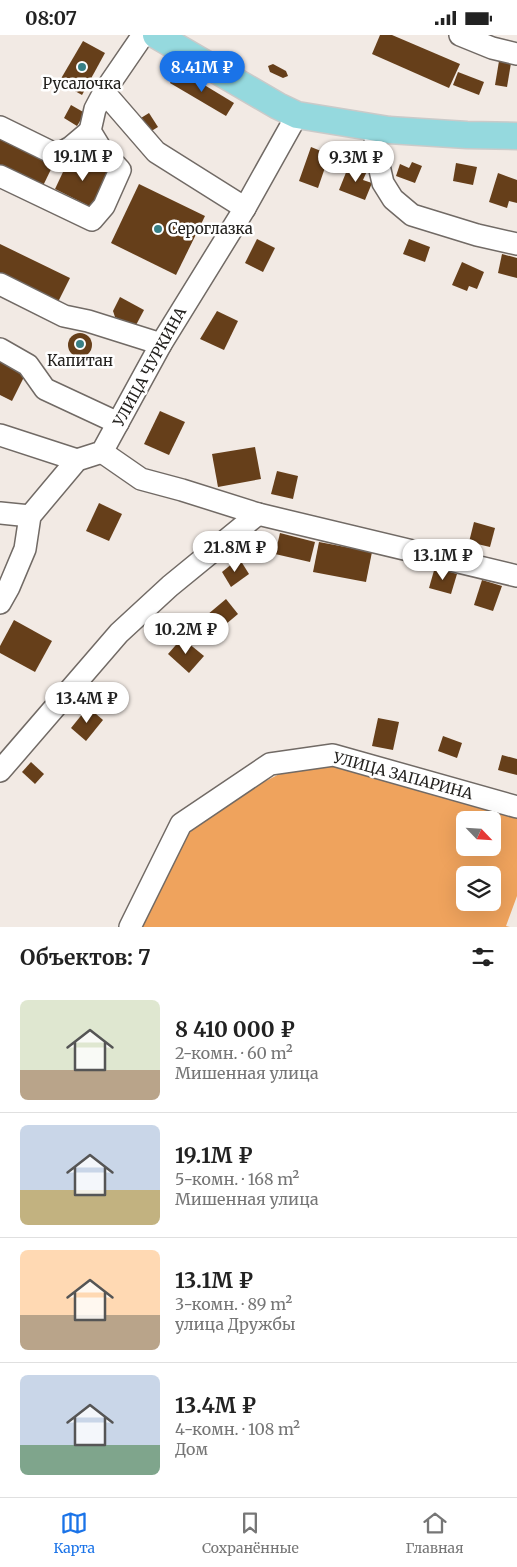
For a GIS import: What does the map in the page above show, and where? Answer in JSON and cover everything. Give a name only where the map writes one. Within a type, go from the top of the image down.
[{"type":"main road","points":[[156,35],[278,106],[297,115],[374,127],[460,134],[517,135]]},
{"type":"street","points":[[0,127],[57,155],[72,147],[90,131],[95,109],[143,35]]},
{"type":"street","points":[[460,35],[492,48],[517,55]]},
{"type":"street","points":[[104,93],[156,152],[245,208]]},
{"type":"street","name":"УЛИЦА ЧУРКИНА","points":[[102,452],[161,344],[245,208],[297,115]]},
{"type":"street","points":[[374,127],[377,157],[383,183],[393,199],[412,215],[477,235],[517,244]]},
{"type":"street","points":[[0,176],[92,220],[104,206],[120,169],[101,149],[90,131]]},
{"type":"street","points":[[0,284],[64,315],[161,344]]},
{"type":"street","points":[[0,349],[28,365],[45,389],[118,423]]},
{"type":"street","points":[[0,435],[76,460]]},
{"type":"street","points":[[0,603],[25,549],[30,516],[76,460],[102,452],[142,479],[258,514],[517,576]]},
{"type":"street","points":[[0,513],[30,516]]},
{"type":"street","points":[[0,771],[119,633],[170,585],[258,514]]},
{"type":"street","name":"УЛИЦА ЗАПАРИНА","points":[[130,927],[180,825],[270,763],[333,755],[517,807]]},
{"type":"shaded area","points":[[313,757],[517,812],[517,896],[506,926],[510,927],[131,927],[181,824]]},
{"type":"building","points":[[380,35],[392,35],[460,64],[449,88],[372,54]]},
{"type":"building","name":"Русалочка","points":[[83,41],[105,53],[82,95],[59,82]]},
{"type":"building","points":[[499,61],[511,63],[507,87],[495,85]]},
{"type":"building","points":[[273,64],[286,71],[288,76],[283,78],[270,72],[268,66]]},
{"type":"building","points":[[178,69],[234,103],[226,116],[170,83]]},
{"type":"building","points":[[458,72],[484,82],[479,95],[453,85]]},
{"type":"building","points":[[71,105],[85,113],[77,126],[64,118]]},
{"type":"building","points":[[149,113],[158,127],[145,135],[136,121]]},
{"type":"building","points":[[0,133],[55,161],[40,192],[0,172]]},
{"type":"building","points":[[311,147],[321,151],[322,147],[331,150],[318,188],[299,181]]},
{"type":"building","points":[[71,155],[112,174],[95,209],[55,189]]},
{"type":"building","points":[[412,162],[422,166],[415,183],[396,176],[400,164],[409,168]]},
{"type":"building","points":[[456,163],[477,167],[473,185],[453,181]]},
{"type":"building","points":[[349,165],[367,171],[363,180],[372,183],[365,200],[339,190]]},
{"type":"building","points":[[498,173],[517,180],[517,203],[509,201],[507,208],[489,202]]},
{"type":"building","name":"Сероглазка","points":[[139,184],[205,216],[176,275],[111,243]]},
{"type":"building","points":[[257,239],[275,248],[263,272],[245,263]]},
{"type":"building","points":[[409,239],[430,247],[425,262],[403,254]]},
{"type":"building","points":[[0,244],[70,278],[57,304],[0,275]]},
{"type":"building","points":[[502,254],[517,258],[517,278],[498,273]]},
{"type":"building","points":[[462,262],[484,272],[477,289],[469,286],[467,291],[452,285]]},
{"type":"building","points":[[120,297],[144,310],[135,327],[115,317],[113,311]]},
{"type":"building","points":[[217,311],[238,321],[224,350],[200,339]]},
{"type":"building","name":"Капитан","points":[[80,333],[89,336],[92,345],[89,354],[80,357],[71,354],[68,345],[71,336]]},
{"type":"building","points":[[0,360],[26,373],[12,401],[0,395]]},
{"type":"building","points":[[160,411],[185,422],[169,455],[144,444]]},
{"type":"building","points":[[255,447],[261,479],[218,487],[212,454]]},
{"type":"building","points":[[277,471],[298,476],[293,499],[271,494]]},
{"type":"building","points":[[99,503],[122,514],[109,541],[86,531]]},
{"type":"building","points":[[474,522],[495,528],[490,547],[469,542]]},
{"type":"building","points":[[280,533],[315,542],[310,562],[275,554]]},
{"type":"building","points":[[319,542],[372,552],[366,582],[313,572]]},
{"type":"building","points":[[239,558],[249,574],[231,587],[222,572]]},
{"type":"building","points":[[435,567],[457,574],[451,594],[429,588]]},
{"type":"building","points":[[482,580],[502,586],[493,611],[474,605]]},
{"type":"building","points":[[226,599],[238,614],[219,630],[207,615]]},
{"type":"building","points":[[14,620],[52,641],[35,672],[0,653],[0,646]]},
{"type":"building","points":[[182,638],[204,656],[189,673],[168,654]]},
{"type":"building","points":[[88,707],[103,720],[86,741],[71,728]]},
{"type":"building","points":[[378,718],[399,722],[393,750],[372,746]]},
{"type":"building","points":[[443,736],[462,743],[457,758],[438,751]]},
{"type":"building","points":[[502,755],[517,759],[517,775],[498,770]]},
{"type":"building","points":[[31,762],[44,774],[35,784],[22,772]]},
{"type":"place","name":"Русалочка","points":[[82,67]]},
{"type":"place","name":"Сероглазка","points":[[158,229]]},
{"type":"place","name":"Капитан","points":[[80,344]]}]
